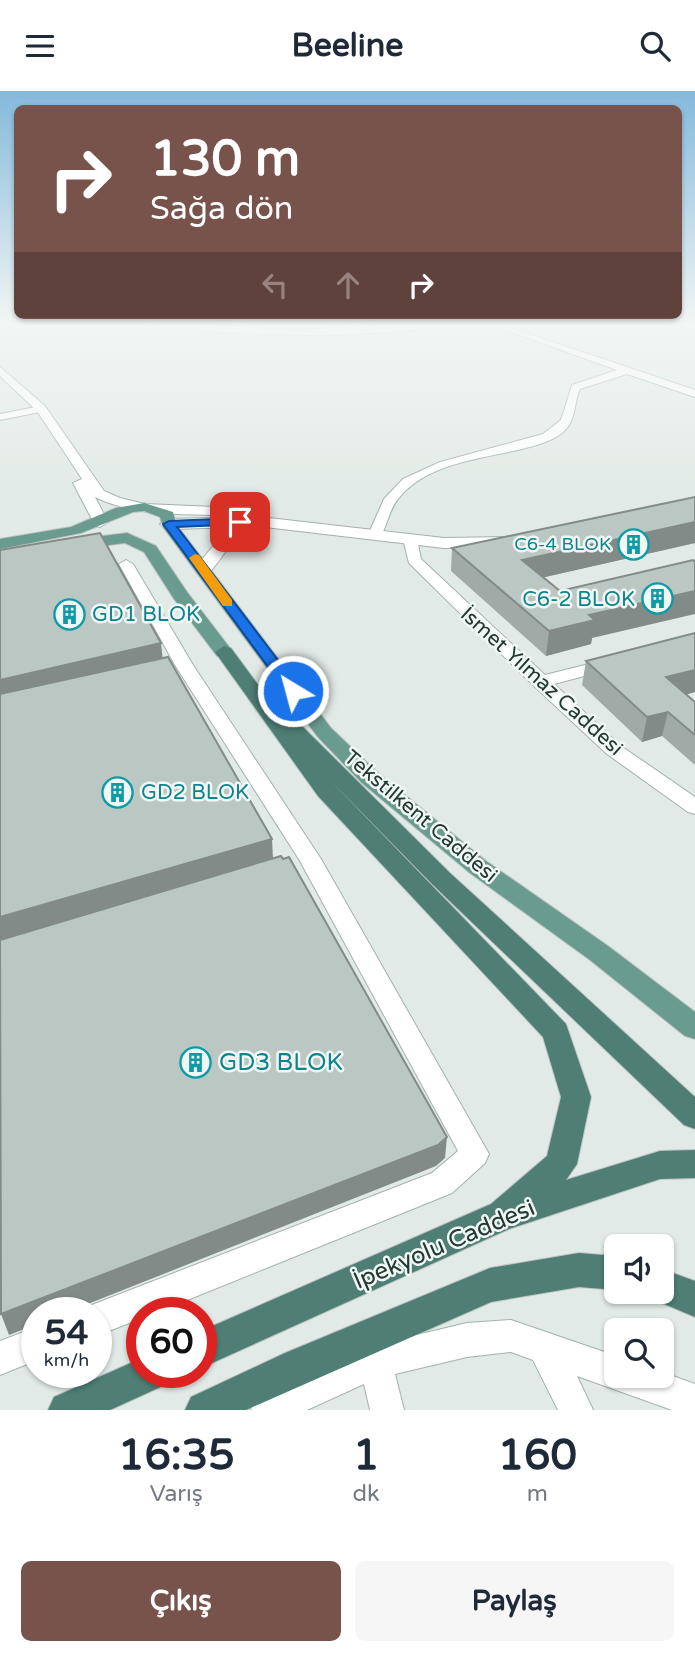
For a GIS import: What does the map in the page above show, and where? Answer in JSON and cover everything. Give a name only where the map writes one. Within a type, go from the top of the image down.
[{"type":"highway","points":[[224,652],[344,783],[480,916],[695,1116]]},
{"type":"highway","points":[[224,652],[326,791],[556,1032],[576,1097],[561,1164],[503,1215]]},
{"type":"highway","name":"İpekyolu Caddesi","points":[[217,1343],[503,1215],[660,1165],[695,1164]]},
{"type":"highway","points":[[204,1410],[298,1366],[490,1285],[579,1270],[604,1272]]},
{"type":"highway","points":[[674,1291],[695,1299]]},
{"type":"highway","points":[[67,1410],[126,1384]]},
{"type":"main road","points":[[0,544],[72,531],[100,522],[117,511],[145,508]]},
{"type":"main road","name":"Tekstilkent Caddesi","points":[[145,508],[168,515],[169,524],[324,732],[370,778],[478,867],[599,953],[695,1028]]},
{"type":"main road","points":[[100,522],[103,531],[150,549],[180,595],[224,652]]},
{"type":"main road","points":[[0,558],[148,535],[169,524]]},
{"type":"street","name":"Tekstilkent Caddesi","points":[[4,383],[37,410],[90,499],[100,522]]},
{"type":"street","name":"Tekstilkent Caddesi","points":[[12,383],[37,410],[99,494],[116,502],[145,508]]},
{"type":"street","points":[[375,535],[392,497],[415,477],[440,467],[547,437],[558,431],[570,414],[576,387],[590,383]]},
{"type":"street","points":[[661,383],[695,394]]},
{"type":"street","points":[[0,417],[37,410]]},
{"type":"street","points":[[145,508],[203,510],[444,543],[520,541]]},
{"type":"street","points":[[169,524],[260,522],[302,525]]},
{"type":"street","points":[[203,570],[216,549],[235,534],[255,528],[302,525]]},
{"type":"street","name":"İsmet Yılmaz Caddesi","points":[[410,539],[414,560],[540,682],[614,750],[695,807]]},
{"type":"street","points":[[112,1313],[442,1183],[475,1154],[310,859],[177,666],[126,564]]},
{"type":"street","points":[[540,682],[622,660]]},
{"type":"street","points":[[284,867],[310,859]]},
{"type":"street","points":[[268,1410],[375,1362],[467,1340],[511,1336],[604,1369]]},
{"type":"street","points":[[0,1358],[21,1349]]},
{"type":"street","points":[[545,1349],[576,1410]]},
{"type":"street","points":[[375,1362],[387,1410]]},
{"type":"street","points":[[658,1388],[695,1401]]},
{"type":"building","points":[[695,497],[695,522],[522,560],[560,591],[693,560],[695,562],[695,591],[589,615],[595,620],[549,631],[452,548]]},
{"type":"building","name":"GD1 BLOK","points":[[100,533],[161,643],[0,680],[0,550]]},
{"type":"building","points":[[695,633],[695,670],[666,677],[695,702],[695,735],[668,712],[647,717],[586,661]]},
{"type":"building","name":"GD2 BLOK","points":[[168,657],[272,839],[0,917],[0,694]]},
{"type":"building","name":"GD3 BLOK","points":[[281,856],[283,859],[289,857],[447,1137],[438,1145],[45,1297],[21,1297],[21,1306],[1,1314],[0,940]]},
{"type":"slow traffic","points":[[195,558],[228,603]]},
{"type":"place","name":"C6-4 BLOK","points":[[634,544]]},
{"type":"place","name":"C6-2 BLOK","points":[[658,599]]},
{"type":"place","name":"GD1 BLOK","points":[[69,614]]},
{"type":"place","name":"GD2 BLOK","points":[[118,792]]},
{"type":"place","name":"GD3 BLOK","points":[[196,1062]]},
{"type":"route","points":[[240,522],[169,524],[293,691]]}]
